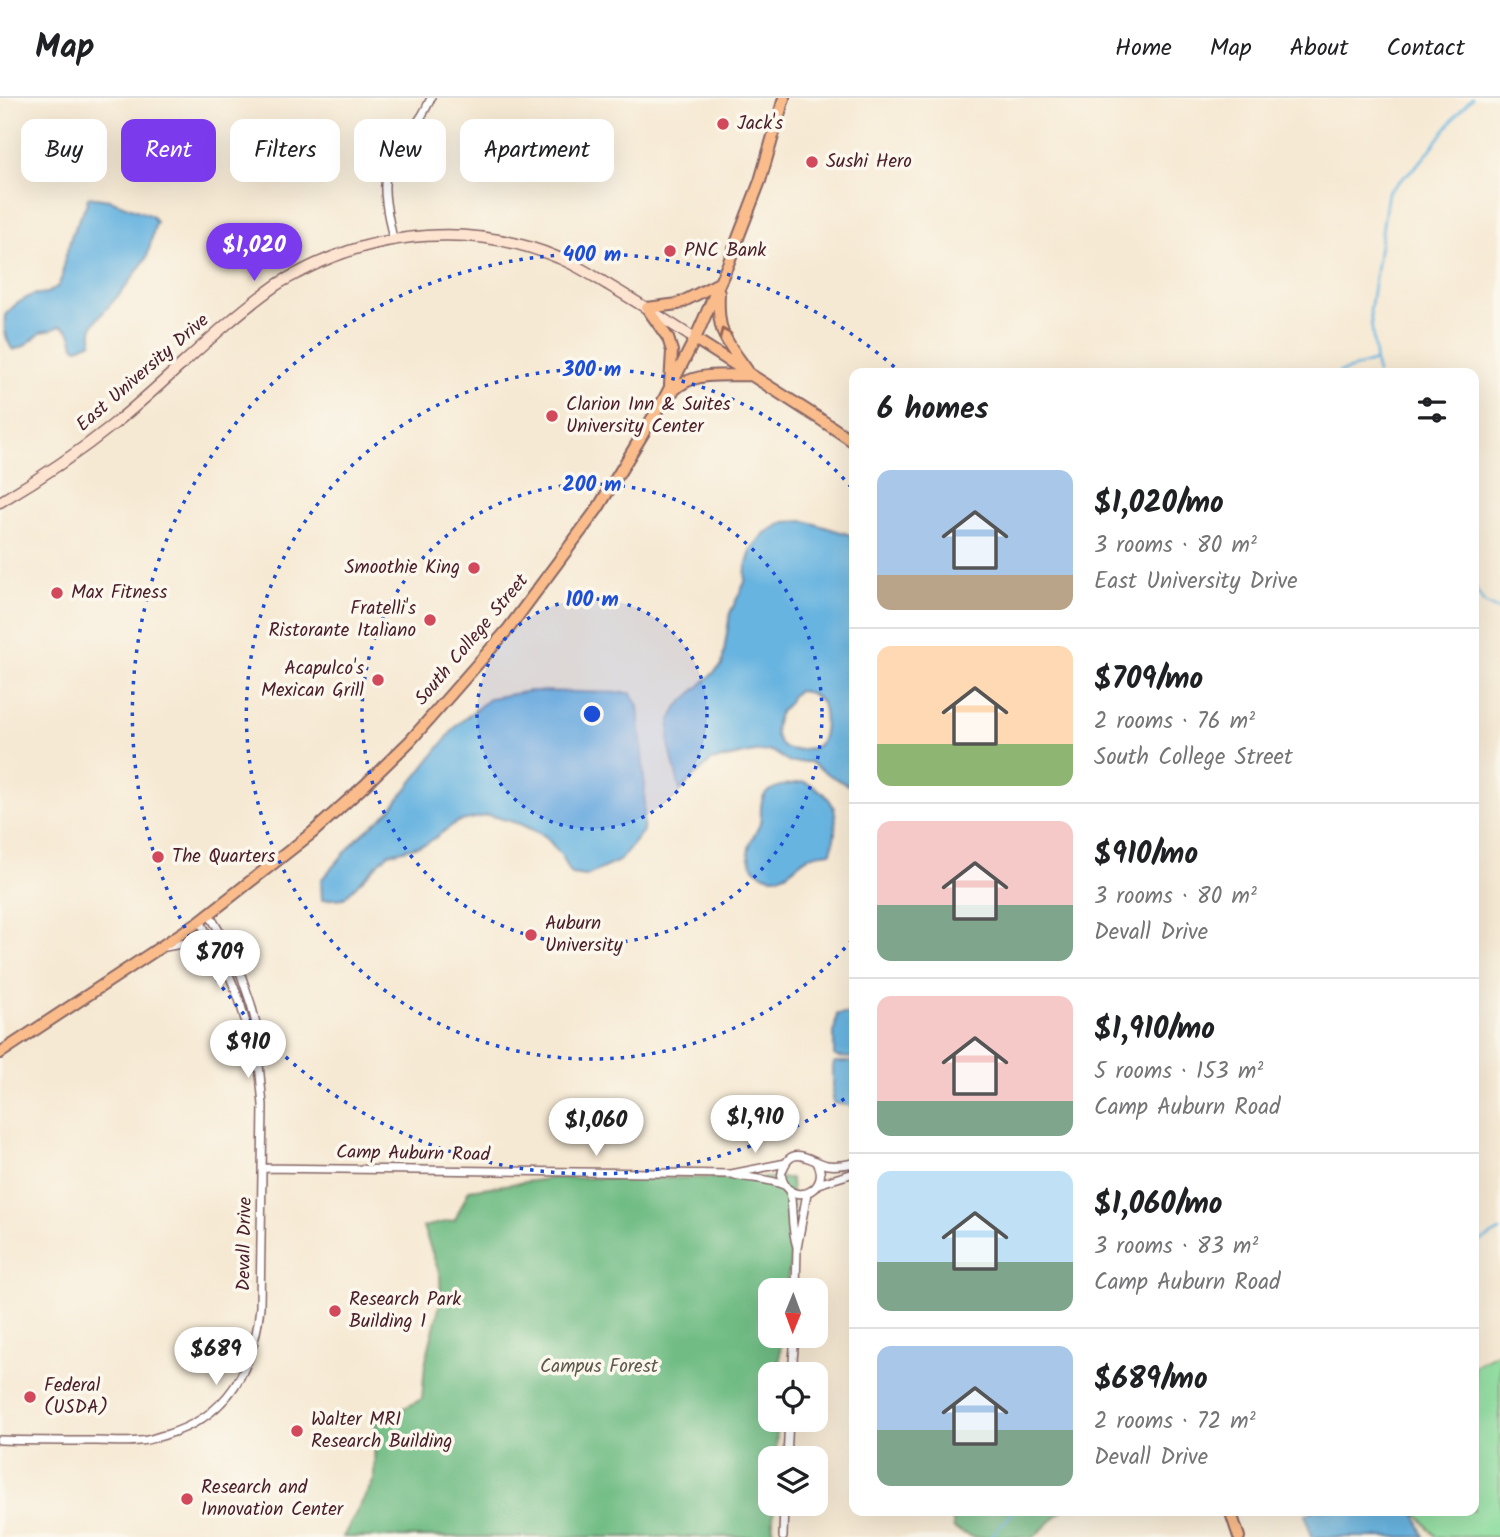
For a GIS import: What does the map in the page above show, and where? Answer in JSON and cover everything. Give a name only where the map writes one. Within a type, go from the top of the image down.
[{"type":"main road","name":"South College Street","points":[[0,1053],[160,948],[312,834],[410,741],[509,628],[598,508],[664,399],[695,339],[760,181],[784,98]]},
{"type":"main road","name":"East University Drive","points":[[0,502],[71,457],[114,424],[234,317],[277,285],[324,259],[374,242],[427,235],[507,241],[559,258],[583,270],[695,339]]},
{"type":"main road","points":[[670,386],[672,351],[668,338],[647,308],[678,304],[719,283],[718,309],[723,335],[751,375]]},
{"type":"main road","points":[[695,339],[849,439]]},
{"type":"main road","points":[[664,399],[692,379],[751,375]]},
{"type":"main road","points":[[1232,1516],[1239,1537]]},
{"type":"street","points":[[393,240],[385,194],[389,162],[421,118],[431,98]]},
{"type":"street","points":[[204,917],[239,999],[252,1044],[258,1054]]},
{"type":"street","points":[[204,917],[232,953],[258,1030],[261,1043],[258,1054]]},
{"type":"street","points":[[160,948],[192,942],[216,948]]},
{"type":"street","name":"Devall Drive","points":[[0,1440],[140,1441],[179,1431],[207,1415],[236,1385],[254,1347],[260,1307],[263,1099],[258,1054]]},
{"type":"street","points":[[797,1248],[792,1205],[782,1174],[786,1163],[791,1158],[804,1155],[835,1166],[849,1164]]},
{"type":"street","points":[[816,1161],[821,1172],[818,1184]]},
{"type":"street","name":"Camp Auburn Road","points":[[262,1168],[730,1174],[786,1163]]},
{"type":"street","name":"Camp Auburn Road","points":[[730,1174],[765,1179],[787,1188]]},
{"type":"street","points":[[787,1188],[795,1193],[807,1193],[818,1184],[849,1174]]},
{"type":"street","points":[[796,1278],[797,1248],[807,1193]]},
{"type":"street","points":[[783,1537],[784,1516]]},
{"type":"green space","name":"Campus Forest","points":[[553,1178],[791,1178],[794,1232],[788,1278],[758,1278],[758,1348],[780,1348],[780,1362],[758,1362],[758,1432],[777,1432],[776,1446],[758,1446],[758,1516],[773,1516],[772,1537],[343,1537],[374,1480],[375,1423],[422,1399],[425,1364],[441,1300],[440,1275],[423,1227],[455,1220],[469,1190]]},
{"type":"green space","points":[[1500,1351],[1500,1537],[1436,1537],[1419,1516],[1479,1516],[1479,1363]]},
{"type":"green space","points":[[1057,1516],[1034,1537],[973,1537],[954,1529],[952,1517]]},
{"type":"water","points":[[88,197],[110,200],[152,216],[156,222],[147,257],[92,327],[92,342],[78,348],[74,346],[69,331],[60,326],[42,332],[24,346],[13,350],[8,342],[5,315],[16,304],[32,295],[47,293],[58,286],[72,234]]},
{"type":"water","points":[[805,521],[849,534],[849,786],[810,762],[789,762],[772,751],[711,761],[680,790],[669,745],[670,722],[677,707],[722,665],[730,613],[745,582],[752,548],[765,533],[785,522]],"holes":[[[800,691],[810,693],[821,701],[825,726],[819,745],[795,750],[782,746],[776,736],[776,722],[791,696]]]},
{"type":"water","points":[[530,691],[631,693],[638,706],[645,788],[643,831],[619,861],[586,876],[571,874],[562,856],[545,836],[520,824],[489,815],[457,822],[426,844],[388,854],[344,898],[322,900],[321,880],[357,839],[390,810],[457,725],[490,698]]},
{"type":"water","points":[[804,782],[825,794],[831,802],[836,829],[831,852],[810,856],[778,877],[762,874],[751,864],[749,848],[760,823],[762,799],[767,792],[777,787]]},
{"type":"water","points":[[837,1014],[849,1014],[849,1058],[834,1055]]},
{"type":"water","points":[[835,1062],[849,1062],[849,1105],[833,1103]]},
{"type":"water","points":[[1306,1516],[1416,1516],[1424,1537],[1311,1537]]},
{"type":"waterway","points":[[1376,368],[1370,311],[1388,192],[1423,159],[1472,98]]},
{"type":"waterway","points":[[1353,368],[1375,361]]},
{"type":"waterway","points":[[1479,595],[1484,603],[1500,611]]},
{"type":"waterway","points":[[1479,1242],[1500,1231]]},
{"type":"waterway","points":[[990,1537],[1010,1516]]},
{"type":"place","name":"Jack's","points":[[723,124]]},
{"type":"place","name":"Sushi Hero","points":[[812,162]]},
{"type":"place","name":"PNC Bank","points":[[670,251]]},
{"type":"place","name":"Clarion Inn & Suites University Center","points":[[552,416]]},
{"type":"place","name":"Smoothie King","points":[[474,568]]},
{"type":"place","name":"Max Fitness","points":[[57,593]]},
{"type":"place","name":"Fratelli's Ristorante Italiano","points":[[430,620]]},
{"type":"place","name":"Acapulco's Mexican Grill","points":[[378,680]]},
{"type":"place","name":"The Quarters","points":[[158,857]]},
{"type":"place","name":"Auburn University","points":[[531,935]]},
{"type":"place","name":"Research Park Building 1","points":[[335,1311]]},
{"type":"place","name":"Federal (USDA)","points":[[30,1397]]},
{"type":"place","name":"Walter MRI Research Building","points":[[297,1431]]},
{"type":"place","name":"Research and Innovation Center","points":[[187,1499]]}]
